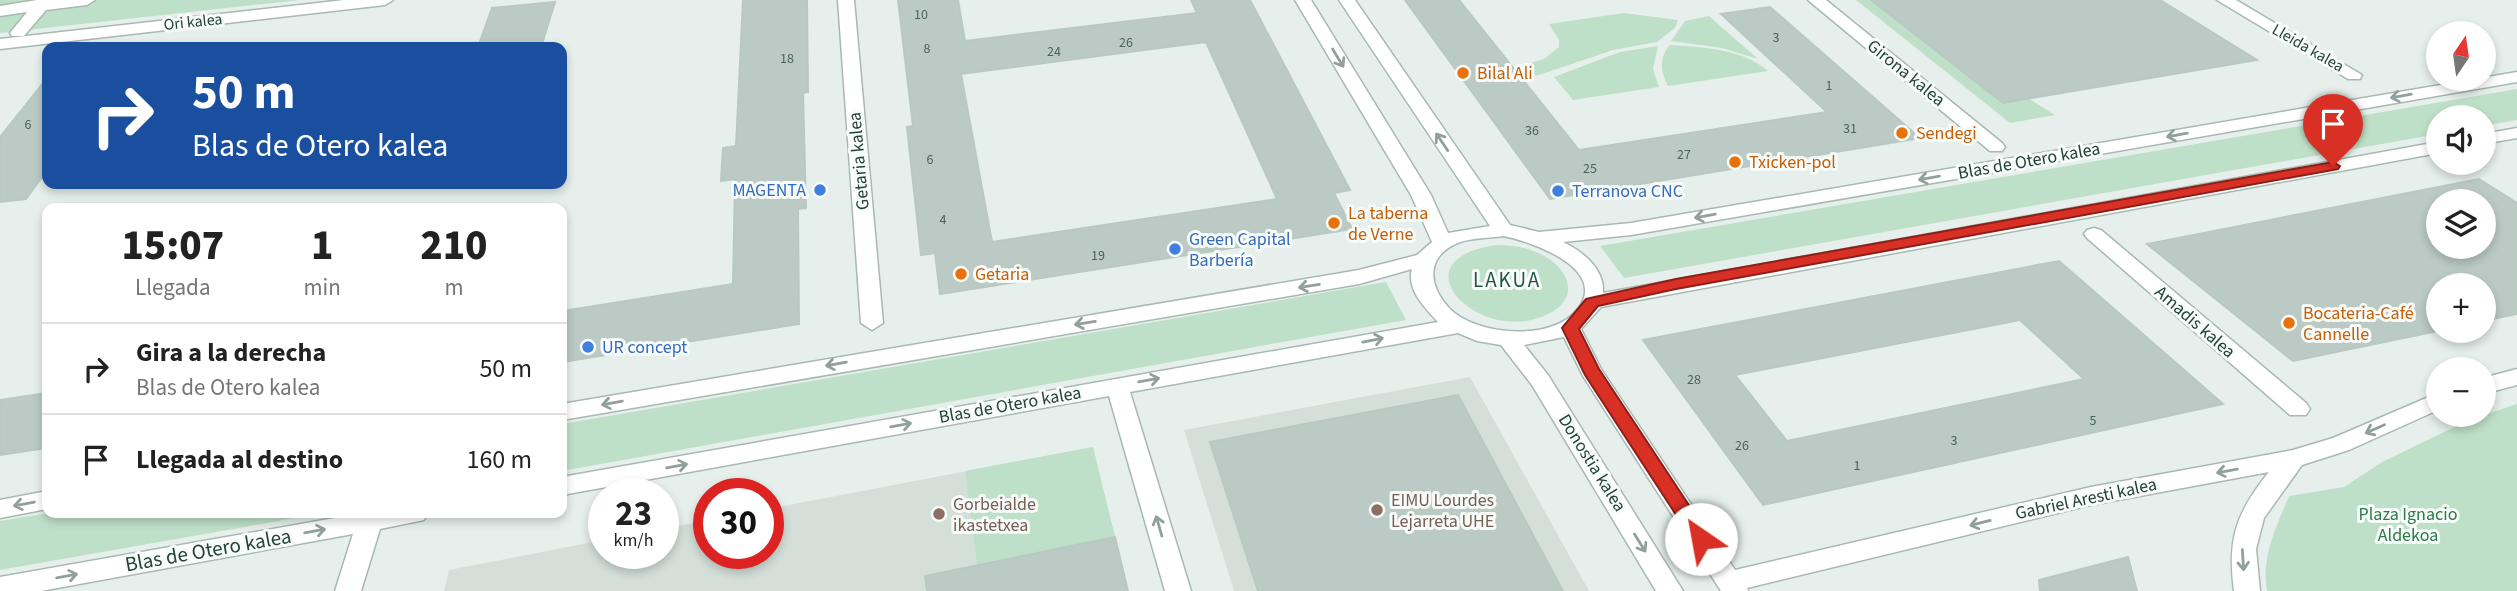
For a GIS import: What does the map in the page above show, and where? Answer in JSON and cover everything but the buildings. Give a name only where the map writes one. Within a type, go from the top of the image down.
[{"type":"street","points":[[0,11],[43,3],[87,0]]},
{"type":"street","name":"Ori kalea","points":[[10,40],[385,0]]},
{"type":"street","name":"Getaria kalea","points":[[846,0],[872,323]]},
{"type":"street","points":[[1303,0],[1421,195],[1442,242]]},
{"type":"street","points":[[1347,0],[1503,230]]},
{"type":"street","name":"Girona kalea","points":[[1816,0],[1996,147]]},
{"type":"street","name":"Lleida kalea","points":[[2225,0],[2354,75]]},
{"type":"street","points":[[0,57],[10,40],[43,3]]},
{"type":"street","name":"Blas de Otero kalea","points":[[1541,238],[1631,229],[2517,77]]},
{"type":"street","points":[[2496,137],[2517,133]]},
{"type":"street","points":[[1592,302],[1676,284],[2426,149]]},
{"type":"street","points":[[567,411],[1359,277],[1423,260],[1442,242],[1460,235],[1503,230],[1541,238],[1560,247],[1588,272],[1593,287],[1592,302],[1584,316],[1570,328],[1542,337],[1508,339],[1482,335],[1458,326],[1436,312],[1423,295],[1419,277],[1423,260]]},
{"type":"street","name":"Amadis kalea","points":[[2094,233],[2298,409]]},
{"type":"street","name":"Blas de Otero kalea","points":[[567,485],[1458,326]]},
{"type":"street","points":[[1570,328],[1591,370],[1732,587]]},
{"type":"street","name":"Donostia kalea","points":[[1508,339],[1541,380],[1670,591]]},
{"type":"street","points":[[2496,383],[2517,377]]},
{"type":"street","points":[[1117,386],[1178,591]]},
{"type":"street","name":"Gabriel Aresti kalea","points":[[1732,587],[2091,496],[2294,459],[2341,444],[2426,406]]},
{"type":"street","points":[[2247,591],[2242,546],[2247,524],[2257,504],[2294,459]]},
{"type":"street","points":[[0,509],[42,501]]},
{"type":"street","name":"Blas de Otero kalea","points":[[0,588],[387,518]]},
{"type":"street","points":[[348,591],[370,521]]},
{"type":"shaded area","name":"EIMU Lourdes Lejarreta UHE","points":[[1470,377],[1589,591],[1234,591],[1184,430]]},
{"type":"shaded area","name":"Gorbeialde ikastetxea","points":[[1093,447],[1128,591],[444,591],[449,570],[588,543],[588,569],[679,569],[679,526],[693,523],[693,569],[784,569],[784,506]]},
{"type":"green space","points":[[0,0],[300,0],[0,33]]},
{"type":"green space","points":[[1856,0],[1871,0],[2055,115],[2010,123]]},
{"type":"green space","points":[[1624,13],[1678,20],[1675,28],[1657,42],[1613,50],[1536,76],[1527,64],[1544,59],[1559,47],[1559,40],[1549,24]]},
{"type":"green space","points":[[1709,16],[1758,59],[1722,48],[1671,41],[1685,21]]},
{"type":"green space","points":[[1670,45],[1708,48],[1735,54],[1768,71],[1668,86],[1662,65]]},
{"type":"green space","points":[[1658,46],[1653,69],[1659,87],[1573,100],[1554,77],[1620,52]]},
{"type":"green space","points":[[2517,89],[2517,120],[2496,124],[2496,105],[2426,105],[2426,136],[1624,278],[1600,246]]},
{"type":"green space","points":[[1496,245],[1528,249],[1557,265],[1568,284],[1563,303],[1538,318],[1514,322],[1491,318],[1471,309],[1456,295],[1449,280],[1452,266],[1467,253]]},
{"type":"green space","points":[[1386,282],[1406,320],[567,470],[567,423]]},
{"type":"green space","name":"Plaza Ignacio Aldekoa","points":[[2517,404],[2517,591],[2267,591],[2268,554],[2289,496],[2344,487],[2382,462],[2454,427],[2496,427],[2496,411]]},
{"type":"green space","points":[[1093,447],[1115,537],[977,565],[965,471]]},
{"type":"green space","points":[[42,514],[42,518],[296,518],[0,570],[0,521]]},
{"type":"place","name":"Bilal Ali","points":[[1463,73]]},
{"type":"place","name":"Sendegi","points":[[1902,133]]},
{"type":"place","name":"Txicken-pol","points":[[1735,162]]},
{"type":"place","name":"MAGENTA","points":[[820,190]]},
{"type":"place","name":"Terranova CNC","points":[[1558,191]]},
{"type":"place","name":"La taberna de Verne","points":[[1334,223]]},
{"type":"place","name":"Green Capital Barbería","points":[[1175,249]]},
{"type":"place","name":"Getaria","points":[[961,274]]},
{"type":"place","name":"Bocateria-Café Cannelle","points":[[2289,323]]},
{"type":"place","name":"UR concept","points":[[588,347]]},
{"type":"place","name":"EIMU Lourdes Lejarreta UHE","points":[[1377,510]]},
{"type":"place","name":"Gorbeialde ikastetxea","points":[[939,514]]},
{"type":"district","name":"LAKUA","points":[[1507,280]]},
{"type":"route","points":[[1701,539],[1591,370],[1570,328],[1584,316],[1592,302],[1676,284],[2333,166]]}]
